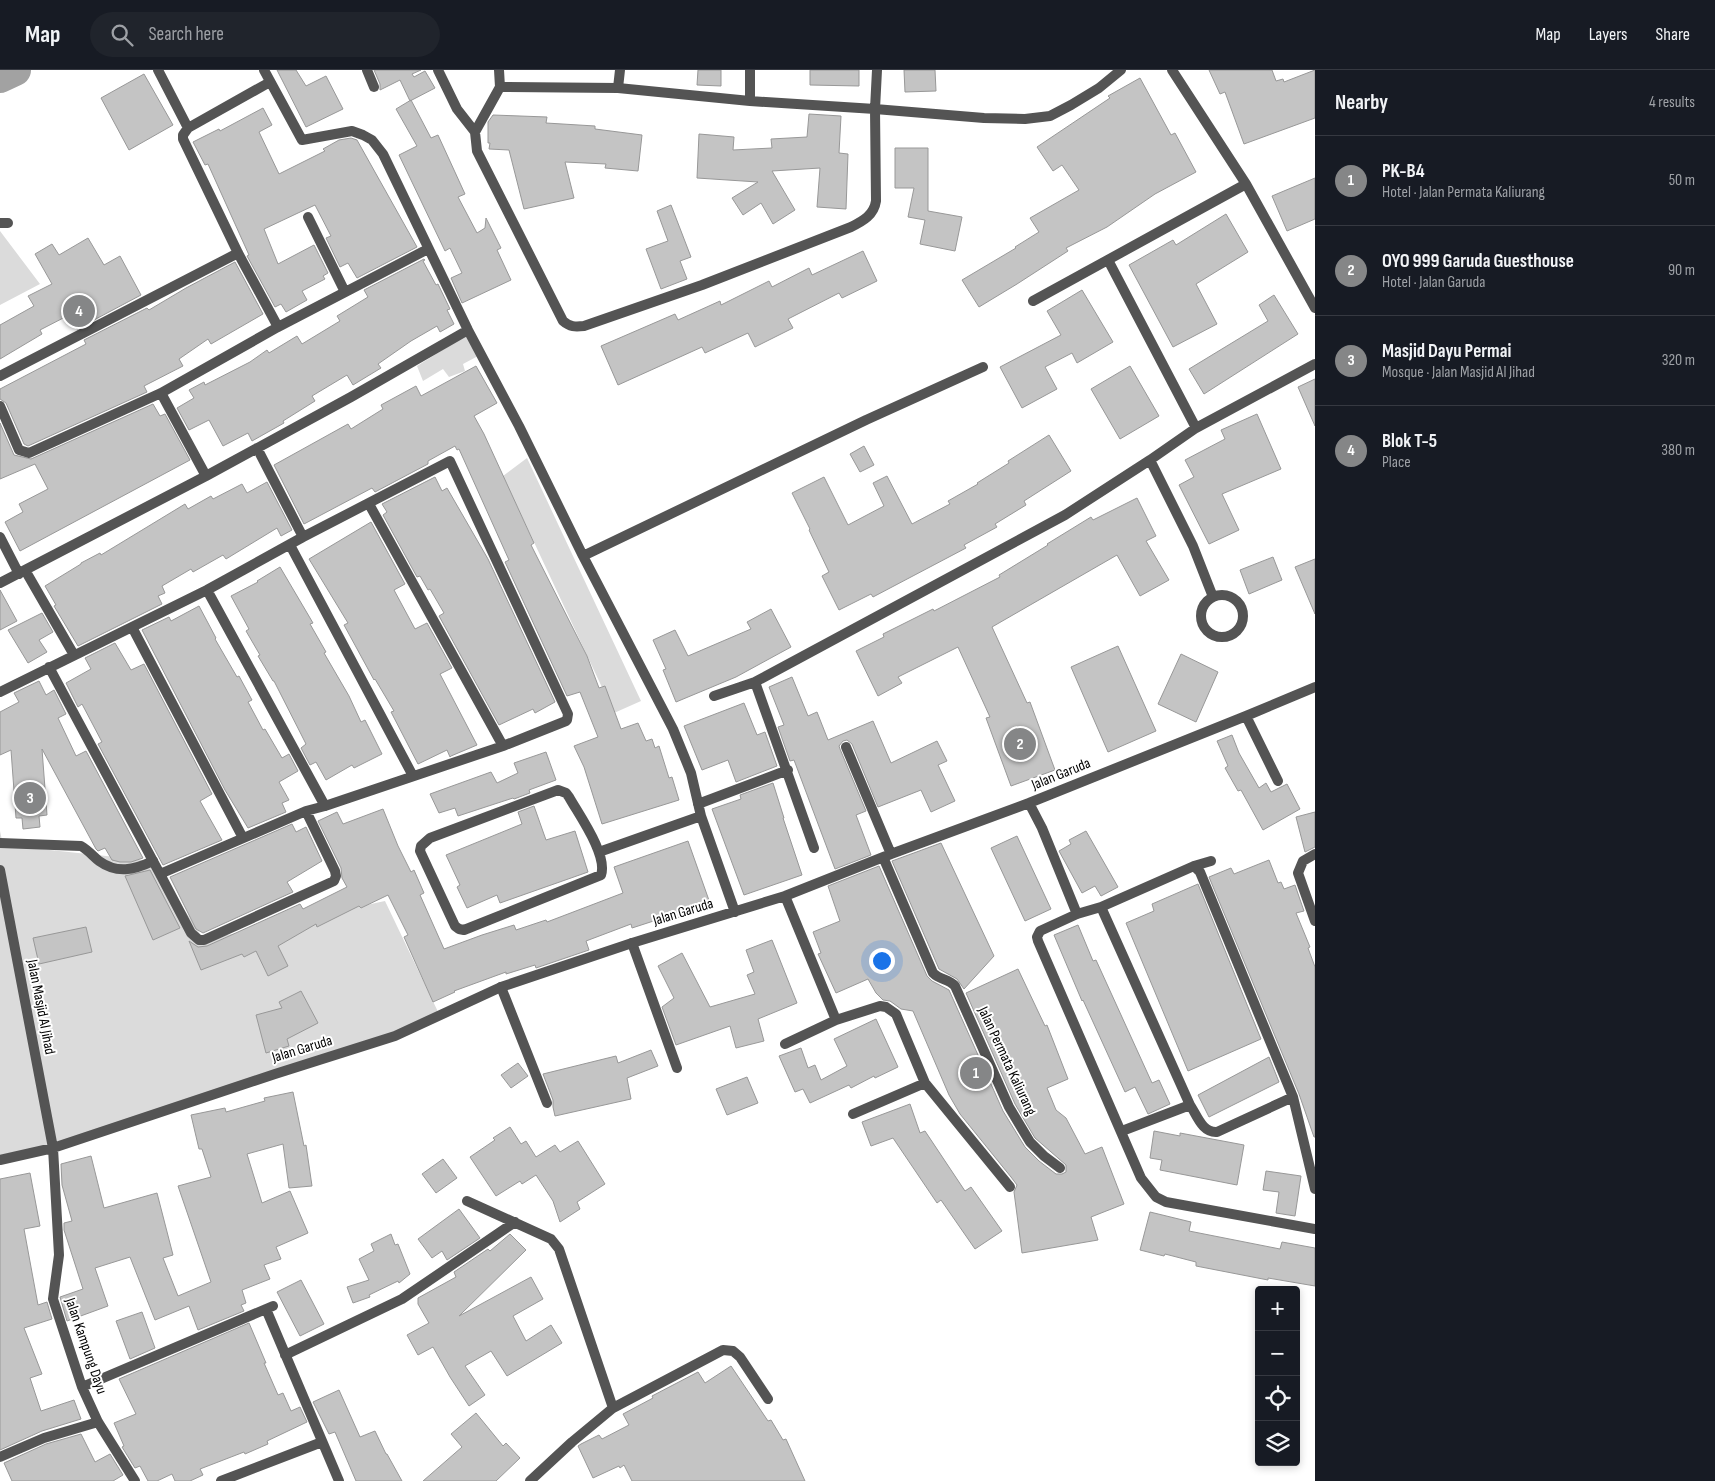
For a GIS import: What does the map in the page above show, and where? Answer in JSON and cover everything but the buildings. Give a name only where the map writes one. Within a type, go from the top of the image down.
[{"type":"street","points":[[158,70],[188,128]]},
{"type":"street","points":[[264,70],[302,140],[352,131],[372,140],[383,154],[468,330],[673,729],[691,773],[701,816],[735,912]]},
{"type":"street","points":[[367,70],[374,87]]},
{"type":"street","points":[[438,70],[457,109],[475,132],[477,151],[564,320],[568,325],[578,326],[584,326],[702,285],[851,227],[864,220],[874,211],[876,201],[875,109],[877,70]]},
{"type":"street","points":[[475,132],[500,87],[499,70]]},
{"type":"street","points":[[618,88],[620,70]]},
{"type":"street","points":[[750,70],[750,101]]},
{"type":"street","points":[[500,87],[618,88],[750,101],[984,118],[1025,119],[1050,116],[1072,106],[1121,70]]},
{"type":"street","points":[[1172,70],[1246,184],[1315,308]]},
{"type":"street","points":[[270,82],[188,128],[183,135],[183,139],[238,253],[278,327]]},
{"type":"street","points":[[1033,301],[1246,184]]},
{"type":"street","points":[[308,217],[345,292]]},
{"type":"street","points":[[0,406],[19,450],[29,453],[161,393],[278,327],[428,250]]},
{"type":"street","points":[[0,376],[238,253]]},
{"type":"street","points":[[1108,260],[1196,428]]},
{"type":"street","points":[[0,584],[206,476],[351,397],[468,330]]},
{"type":"street","points":[[714,696],[755,682],[1066,515],[1196,428],[1315,364]]},
{"type":"street","points":[[583,556],[866,420],[983,367]]},
{"type":"street","points":[[161,393],[206,476]]},
{"type":"street","points":[[257,448],[303,537]]},
{"type":"street","points":[[1150,460],[1193,546],[1213,597]]},
{"type":"street","points":[[0,692],[207,590],[303,537],[450,461],[568,714],[568,720],[502,746],[306,811],[160,874]]},
{"type":"street","points":[[369,504],[502,746]]},
{"type":"street","points":[[0,537],[74,655]]},
{"type":"street","points":[[290,545],[413,776]]},
{"type":"street","points":[[207,590],[325,806]]},
{"type":"street","points":[[1222,595],[1238,602],[1243,618],[1240,627],[1234,634],[1218,637],[1210,634],[1204,627],[1201,618],[1202,610],[1206,602],[1213,597],[1222,595]]},
{"type":"street","points":[[132,627],[243,838]]},
{"type":"street","points":[[49,668],[191,933],[198,940],[204,940],[334,881],[336,876],[306,811]]},
{"type":"street","points":[[755,682],[788,770],[814,848]]},
{"type":"street","name":"Jalan Garuda","points":[[0,1160],[53,1148],[395,1036],[501,987],[632,943],[785,896],[887,855],[1029,803],[1315,687]]},
{"type":"street","points":[[1246,716],[1278,781]]},
{"type":"street","name":"Jalan Permata Kaliurang","points":[[846,747],[933,973],[938,978],[950,981],[955,986],[1009,1106],[1030,1142],[1060,1168]]},
{"type":"street","points":[[698,804],[788,770]]},
{"type":"street","points":[[558,790],[566,793],[569,797],[599,852],[602,871],[598,877],[464,930],[459,930],[455,926],[420,851],[420,846],[430,838],[558,790]]},
{"type":"street","points":[[1029,803],[1042,828],[1077,914]]},
{"type":"street","points":[[599,852],[701,816]]},
{"type":"street","points":[[0,844],[81,846],[89,850],[98,860],[109,867],[119,870],[134,869],[153,861]]},
{"type":"street","points":[[1315,854],[1303,861],[1298,873],[1315,921]]},
{"type":"street","points":[[1211,861],[1194,866],[1101,907],[1077,914],[1040,932],[1038,941],[1122,1130],[1141,1178],[1156,1197],[1166,1202],[1315,1229]]},
{"type":"street","points":[[1194,866],[1200,872],[1293,1097],[1315,1190]]},
{"type":"street","name":"Jalan Masjid Al Jihad","points":[[0,870],[53,1148]]},
{"type":"street","points":[[785,896],[836,1020]]},
{"type":"street","points":[[1101,907],[1190,1105],[1204,1128],[1217,1132],[1293,1097]]},
{"type":"street","points":[[632,943],[677,1068]]},
{"type":"street","points":[[501,987],[547,1102]]},
{"type":"street","points":[[785,1044],[836,1020],[880,1006],[892,1011],[896,1014],[925,1083],[1010,1187]]},
{"type":"street","points":[[854,1114],[925,1083]]},
{"type":"street","points":[[1122,1130],[1190,1105]]},
{"type":"street","name":"Jalan Kampung Dayu","points":[[53,1148],[59,1255],[53,1299],[82,1387],[98,1422],[135,1481]]},
{"type":"street","points":[[467,1201],[551,1239],[558,1249],[613,1408]]},
{"type":"street","points":[[285,1355],[402,1299],[515,1222]]},
{"type":"street","points":[[82,1387],[269,1307],[285,1355],[339,1481]]},
{"type":"street","points":[[530,1481],[572,1442],[613,1408],[713,1355],[727,1350],[733,1351],[740,1357],[768,1399]]},
{"type":"street","points":[[0,1457],[44,1438],[98,1422]]},
{"type":"street","points":[[222,1481],[322,1442]]},
{"type":"shaded area","points":[[0,231],[40,284],[0,305]]},
{"type":"shaded area","points":[[468,334],[478,356],[463,364],[465,371],[449,377],[443,369],[423,381],[417,366]]},
{"type":"shaded area","points":[[527,458],[641,701],[614,713],[503,476]]},
{"type":"shaded area","points":[[0,831],[3,845],[153,861],[204,940],[385,901],[440,1016],[395,1036],[0,1160]]},
{"type":"waterway","points":[[0,77],[15,70]]},
{"type":"place","name":"Blok T-5","points":[[79,311]]},
{"type":"place","name":"OYO 999 Garuda Guesthouse","points":[[1020,744]]},
{"type":"place","name":"Masjid Dayu Permai","points":[[30,798]]},
{"type":"place","name":"PK-B4","points":[[976,1073]]}]
